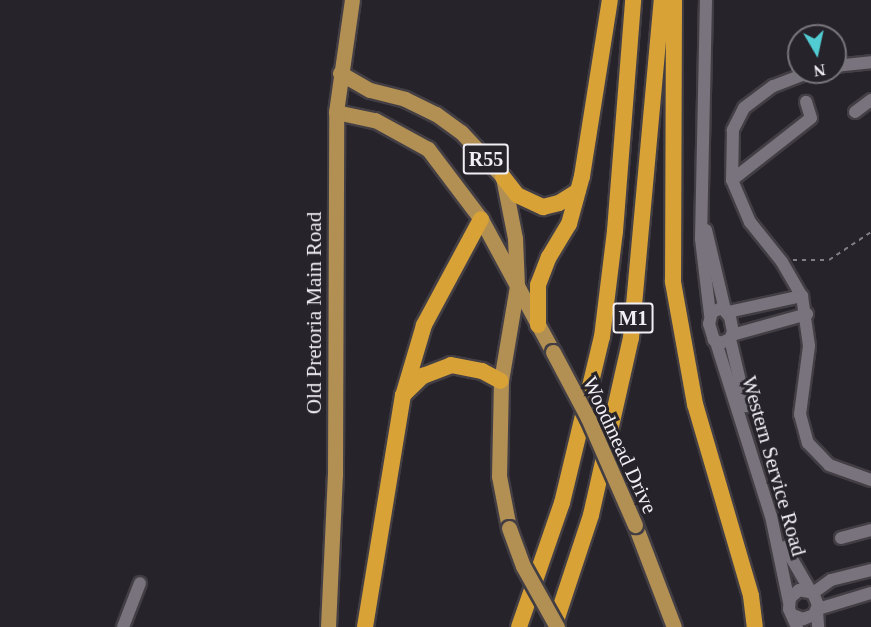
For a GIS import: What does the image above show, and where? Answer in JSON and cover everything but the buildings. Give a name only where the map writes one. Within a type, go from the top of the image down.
[{"type":"highway","points":[[538,325],[538,285],[549,257],[569,224],[578,191],[610,0]]},
{"type":"highway","name":"M1","points":[[519,627],[562,503],[602,337],[615,231],[633,0]]},
{"type":"highway","name":"M1","points":[[556,627],[591,514],[631,338],[662,0]]},
{"type":"highway","points":[[674,0],[673,282],[695,404],[742,568],[755,627]]},
{"type":"highway","points":[[503,177],[517,195],[543,207],[559,203],[578,191]]},
{"type":"highway","points":[[364,627],[403,396],[424,325],[481,219]]},
{"type":"highway","points":[[403,396],[423,376],[451,365],[482,370],[501,381]]},
{"type":"highway","points":[[742,568],[746,627]]},
{"type":"main road","name":"Old Pretoria Main Road","points":[[328,627],[335,476],[336,112],[352,0]]},
{"type":"main road","name":"R55","points":[[340,73],[370,90],[405,99],[436,114],[461,132],[503,177]]},
{"type":"main road","name":"Woodmead Drive","points":[[336,112],[375,120],[428,148],[481,219],[588,418],[635,525],[674,627]]},
{"type":"main road","name":"Woodmead Drive","points":[[503,177],[515,238],[517,286],[501,381],[499,476],[509,528],[523,566],[556,627]]},
{"type":"street","points":[[706,0],[701,76],[702,266],[710,315]]},
{"type":"street","points":[[847,65],[871,62]]},
{"type":"street","points":[[787,81],[774,86],[744,108],[733,130],[732,180],[750,222],[782,262],[802,296],[807,314],[809,346],[801,395],[802,430],[821,460],[871,480]]},
{"type":"street","points":[[855,112],[871,100]]},
{"type":"street","points":[[732,180],[811,118],[806,102]]},
{"type":"street","points":[[702,208],[727,311]]},
{"type":"street","points":[[710,315],[718,308],[727,311],[802,296]]},
{"type":"street","name":"Western Service Road","points":[[727,311],[731,338],[788,557],[812,593]]},
{"type":"street","points":[[716,342],[807,314]]},
{"type":"street","name":"Western Service Road","points":[[710,315],[710,333],[716,342],[768,507],[789,602]]},
{"type":"street","points":[[841,538],[871,530]]},
{"type":"street","points":[[871,570],[831,580],[812,593],[799,591],[789,602],[795,621],[806,619],[817,610],[871,593]]},
{"type":"street","points":[[123,627],[140,583]]},
{"type":"street","points":[[812,593],[817,610],[818,627]]},
{"type":"path","points":[[785,255],[790,261],[829,260],[871,232]]}]
